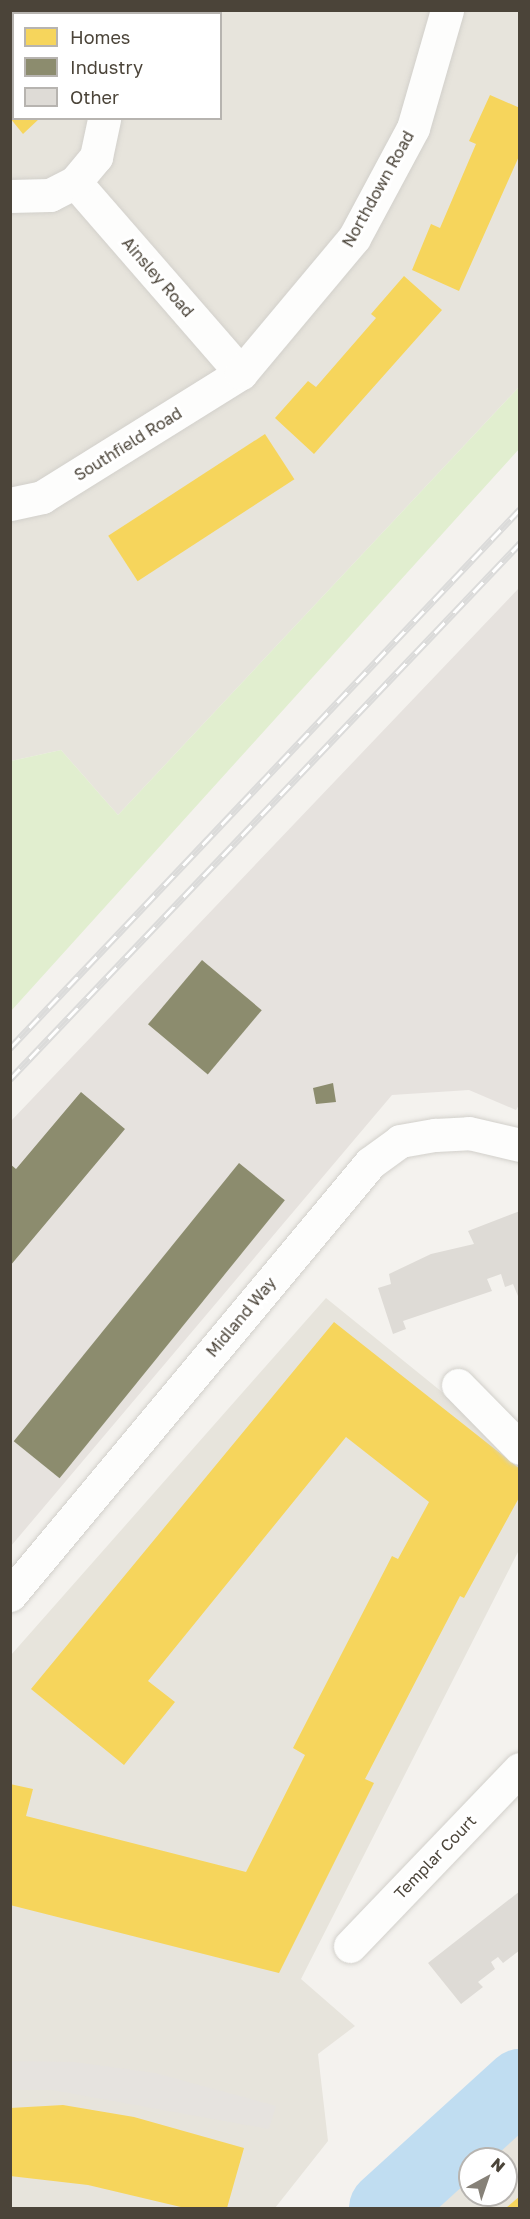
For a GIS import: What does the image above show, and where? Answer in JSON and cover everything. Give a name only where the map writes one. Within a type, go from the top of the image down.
[{"type":"street","name":"Northdown Road","points":[[242,372],[354,238],[413,128],[447,10]]},
{"type":"street","points":[[10,196],[50,195],[75,182],[96,157],[104,120]]},
{"type":"street","name":"Ainsley Road","points":[[75,182],[242,372]]},
{"type":"street","name":"Southfield Road","points":[[10,504],[42,497],[242,372]]},
{"type":"street","name":"Midland Way","points":[[10,1595],[370,1163],[400,1141],[435,1135],[469,1133],[519,1145]]},
{"type":"street","points":[[458,1385],[519,1448]]},
{"type":"street","name":"Templar Court","points":[[350,1946],[519,1769]]},
{"type":"shaded area","points":[[10,11],[519,11],[519,387],[118,815],[61,750],[11,761]]},
{"type":"shaded area","points":[[519,588],[519,1105],[516,1110],[469,1090],[392,1095],[11,1546],[11,1121]]},
{"type":"shaded area","points":[[326,1298],[520,1455],[519,1550],[301,1979],[355,2026],[318,2054],[328,2141],[275,2208],[11,2208],[11,1655]]},
{"type":"shaded area","points":[[11,2061],[74,2062],[155,2073],[276,2106],[269,2129],[52,2090],[11,2090]]},
{"type":"shaded area","points":[[519,2122],[519,2208],[428,2208],[458,2180],[458,2207],[518,2207],[518,2147],[493,2147]]},
{"type":"green space","points":[[519,387],[519,449],[11,1011],[11,761],[61,750],[118,815]]},
{"type":"building: Homes","points":[[490,95],[520,108],[520,154],[459,291],[412,270],[431,224],[440,228],[476,144],[469,141]]},
{"type":"building: Homes","points":[[12,114],[12,120],[38,120],[23,134],[10,118]]},
{"type":"building: Homes","points":[[404,276],[442,310],[314,454],[275,418],[308,381],[316,387],[376,318],[371,314]]},
{"type":"building: Homes","points":[[265,434],[294,479],[138,581],[108,536]]},
{"type":"building: Homes","points":[[334,1322],[520,1469],[520,1496],[464,1598],[460,1596],[365,1779],[374,1783],[279,1973],[10,1905],[10,1784],[33,1789],[26,1816],[246,1872],[305,1755],[293,1748],[392,1556],[398,1559],[429,1502],[346,1437],[148,1681],[175,1702],[124,1765],[31,1689]]},
{"type":"building: Homes","points":[[63,2105],[134,2117],[244,2148],[227,2208],[185,2208],[88,2185],[10,2176],[10,2108]]},
{"type":"building: Homes","points":[[520,2196],[520,2208],[506,2208],[518,2207]]},
{"type":"building: Industry","points":[[202,960],[262,1010],[208,1074],[148,1024]]},
{"type":"building: Industry","points":[[333,1083],[336,1102],[316,1104],[313,1088]]},
{"type":"building: Industry","points":[[81,1092],[125,1129],[10,1266],[10,1164],[16,1169]]},
{"type":"building: Industry","points":[[239,1163],[285,1200],[60,1478],[14,1441]]},
{"type":"building: Other","points":[[520,1211],[520,1301],[513,1284],[505,1287],[501,1274],[487,1279],[492,1291],[403,1321],[406,1329],[393,1334],[378,1288],[391,1284],[389,1274],[431,1254],[474,1244],[468,1231]]},
{"type":"building: Other","points":[[520,1891],[520,1950],[503,1963],[498,1957],[491,1962],[495,1969],[478,1982],[483,1987],[461,2004],[428,1963]]},
{"type":"waterway","points":[[385,2208],[520,2085]]},
{"type":"railway","points":[[10,1048],[520,509]]},
{"type":"railway","points":[[10,1079],[520,543]]}]
